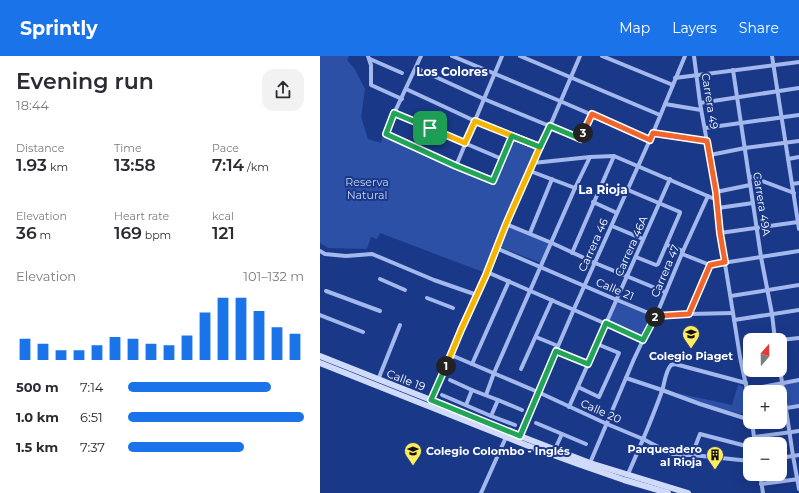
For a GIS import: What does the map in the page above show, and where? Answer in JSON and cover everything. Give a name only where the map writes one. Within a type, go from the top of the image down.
[{"type":"main road","name":"Calle 19","points":[[320,356],[475,418],[519,439],[578,464],[668,493]]},
{"type":"main road","name":"Calle 19","points":[[320,363],[508,434]]},
{"type":"main road","name":"Calle 19","points":[[519,439],[555,449],[590,463],[688,493]]},
{"type":"street","points":[[421,56],[402,99],[394,113],[386,134],[493,181],[512,136]]},
{"type":"street","points":[[452,56],[592,114],[650,140]]},
{"type":"street","points":[[456,166],[502,56]]},
{"type":"street","points":[[520,56],[660,115]]},
{"type":"street","points":[[431,400],[580,56]]},
{"type":"street","points":[[602,56],[673,85]]},
{"type":"street","name":"Carrera 46","points":[[519,439],[574,309],[650,140],[684,56]]},
{"type":"street","name":"Carrera 49","points":[[694,56],[701,110],[716,192],[720,233],[740,357],[746,383]]},
{"type":"street","points":[[772,56],[799,229]]},
{"type":"street","points":[[369,58],[402,73]]},
{"type":"street","points":[[369,58],[371,65],[371,85],[402,99]]},
{"type":"street","points":[[676,78],[799,62]]},
{"type":"street","points":[[416,68],[484,99],[581,139],[592,114]]},
{"type":"street","name":"Carrera 49A","points":[[733,70],[761,257],[774,333]]},
{"type":"street","points":[[700,103],[737,98],[777,90],[799,88]]},
{"type":"street","points":[[406,89],[475,121],[540,147]]},
{"type":"street","points":[[665,104],[701,110]]},
{"type":"street","points":[[394,113],[502,159]]},
{"type":"street","points":[[705,128],[799,115]]},
{"type":"street","points":[[653,133],[707,141]]},
{"type":"street","points":[[710,155],[745,148],[799,141]]},
{"type":"street","points":[[572,252],[614,156]]},
{"type":"street","points":[[533,163],[614,156],[717,200]]},
{"type":"street","points":[[486,395],[530,290],[590,157]]},
{"type":"street","points":[[788,159],[799,157]]},
{"type":"street","points":[[530,171],[575,188]]},
{"type":"street","points":[[749,176],[794,192]]},
{"type":"street","points":[[530,233],[552,179]]},
{"type":"street","name":"Carrera 46A","points":[[569,407],[670,179]]},
{"type":"street","points":[[792,184],[799,183]]},
{"type":"street","points":[[716,192],[750,185]]},
{"type":"street","points":[[628,190],[680,213],[658,264],[656,265],[636,256]]},
{"type":"street","name":"Carrera 47","points":[[590,463],[626,378],[643,340],[656,316],[708,196]]},
{"type":"street","points":[[593,202],[617,213]]},
{"type":"street","points":[[718,208],[753,203]]},
{"type":"street","points":[[720,233],[798,222]]},
{"type":"street","points":[[506,224],[666,292]]},
{"type":"street","points":[[612,226],[643,239]]},
{"type":"street","points":[[667,245],[710,265],[799,251]]},
{"type":"street","name":"Calle 21","points":[[496,248],[656,316],[733,314]]},
{"type":"street","points":[[320,251],[325,254],[346,256],[372,254],[477,296]]},
{"type":"street","points":[[689,314],[710,265]]},
{"type":"street","points":[[486,273],[509,280],[643,340]]},
{"type":"street","points":[[380,279],[405,290]]},
{"type":"street","points":[[472,364],[509,280]]},
{"type":"street","points":[[731,296],[799,285]]},
{"type":"street","points":[[326,291],[380,311]]},
{"type":"street","points":[[427,298],[453,308]]},
{"type":"street","points":[[521,369],[552,300]]},
{"type":"street","points":[[734,320],[799,310]]},
{"type":"street","points":[[320,315],[363,332]]},
{"type":"street","points":[[378,380],[400,325]]},
{"type":"street","points":[[536,337],[588,364]]},
{"type":"street","points":[[787,339],[799,338]]},
{"type":"street","points":[[578,387],[599,397],[618,353],[597,344]]},
{"type":"street","name":"Calle 20","points":[[451,355],[538,392],[643,439],[668,452],[675,454],[743,460]]},
{"type":"street","points":[[628,474],[662,390],[668,369],[671,365],[675,364],[746,383]]},
{"type":"street","points":[[781,377],[782,383]]},
{"type":"street","points":[[626,378],[743,418]]},
{"type":"street","points":[[450,380],[522,410]]},
{"type":"street","points":[[772,385],[799,380]]},
{"type":"street","points":[[466,405],[472,390]]},
{"type":"street","points":[[442,395],[515,425]]},
{"type":"street","points":[[491,416],[498,400]]},
{"type":"street","points":[[787,407],[799,406]]},
{"type":"street","points":[[475,418],[478,410]]},
{"type":"street","points":[[787,415],[799,489]]},
{"type":"street","points":[[536,423],[586,444]]},
{"type":"street","points":[[753,429],[754,437],[799,431]]},
{"type":"street","points":[[481,493],[508,434]]},
{"type":"street","points":[[555,449],[562,434]]},
{"type":"street","points":[[692,455],[700,434],[743,445]]},
{"type":"street","points":[[787,457],[799,455]]},
{"type":"street","points":[[761,484],[798,479]]},
{"type":"street","points":[[761,481],[763,493]]},
{"type":"green space","name":"Reserva Natural","points":[[320,56],[349,56],[347,60],[354,68],[365,89],[361,117],[368,139],[381,143],[383,135],[495,184],[513,140],[536,149],[483,272],[380,233],[377,239],[371,237],[367,249],[328,248],[320,243]]},
{"type":"green space","points":[[508,226],[549,243],[541,263],[500,247]]},
{"type":"green space","points":[[617,303],[650,315],[642,337],[608,324]]},
{"type":"green space","points":[[799,381],[799,405],[787,406],[787,385],[784,384]]},
{"type":"green space","points":[[738,385],[743,386],[742,414],[702,404],[667,391],[732,405]]},
{"type":"place","name":"Colegio Piaget","points":[[691,349]]},
{"type":"place","name":"Colegio Colombo - Inglés","points":[[413,466]]},
{"type":"place","name":"Parqueadero al Rioja","points":[[715,470]]},
{"type":"district","name":"Los Colores","points":[[452,72]]},
{"type":"district","name":"La Rioja","points":[[603,190]]},
{"type":"route","points":[[430,128],[394,113],[386,134],[493,181],[512,136],[540,147],[550,126],[581,139],[592,114],[650,140],[653,133],[707,141],[716,192],[720,233],[725,262],[710,265],[689,314],[656,316],[643,340],[606,323],[588,364],[556,351],[520,436],[431,400],[540,147],[475,121],[465,143],[430,128]]}]
